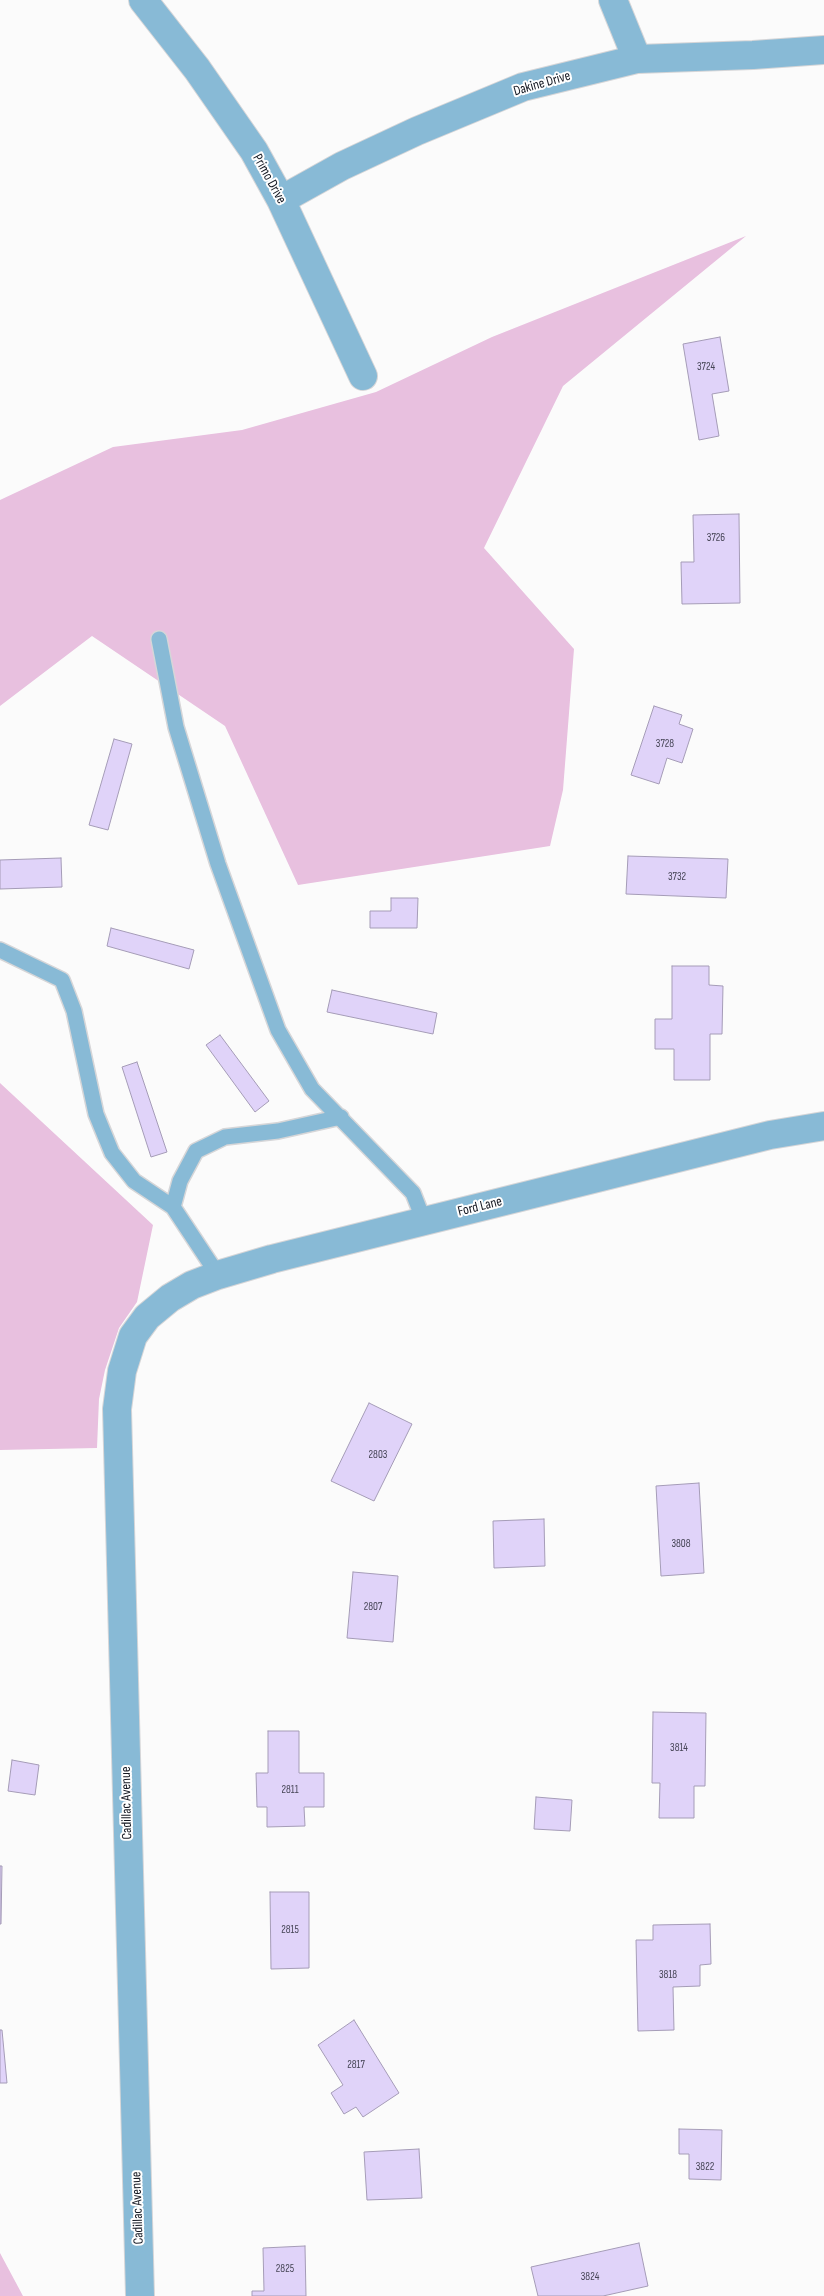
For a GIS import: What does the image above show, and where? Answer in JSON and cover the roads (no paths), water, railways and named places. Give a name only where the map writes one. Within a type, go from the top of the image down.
[{"type":"street","name":"Primo Drive","points":[[143,0],[197,69],[248,142],[281,200],[363,376]]},
{"type":"street","points":[[613,0],[637,60]]},
{"type":"street","name":"Dakine Drive","points":[[281,200],[342,166],[417,131],[523,87],[637,60],[824,50]]},
{"type":"street","name":"Ford Lane","points":[[147,1318],[178,1293],[192,1285],[218,1275],[424,1221],[770,1135],[824,1126]]},
{"type":"street","name":"Cadillac Avenue","points":[[140,2296],[117,1410],[122,1371],[133,1336],[147,1318]]},
{"type":"lane","points":[[159,639],[176,727],[218,864],[278,1030],[312,1089],[413,1193],[424,1221]]},
{"type":"lane","points":[[0,950],[62,980],[74,1011],[96,1114],[112,1153],[134,1181],[173,1207],[218,1275]]},
{"type":"lane","points":[[173,1207],[180,1181],[196,1151],[224,1137],[278,1131],[341,1117]]}]
